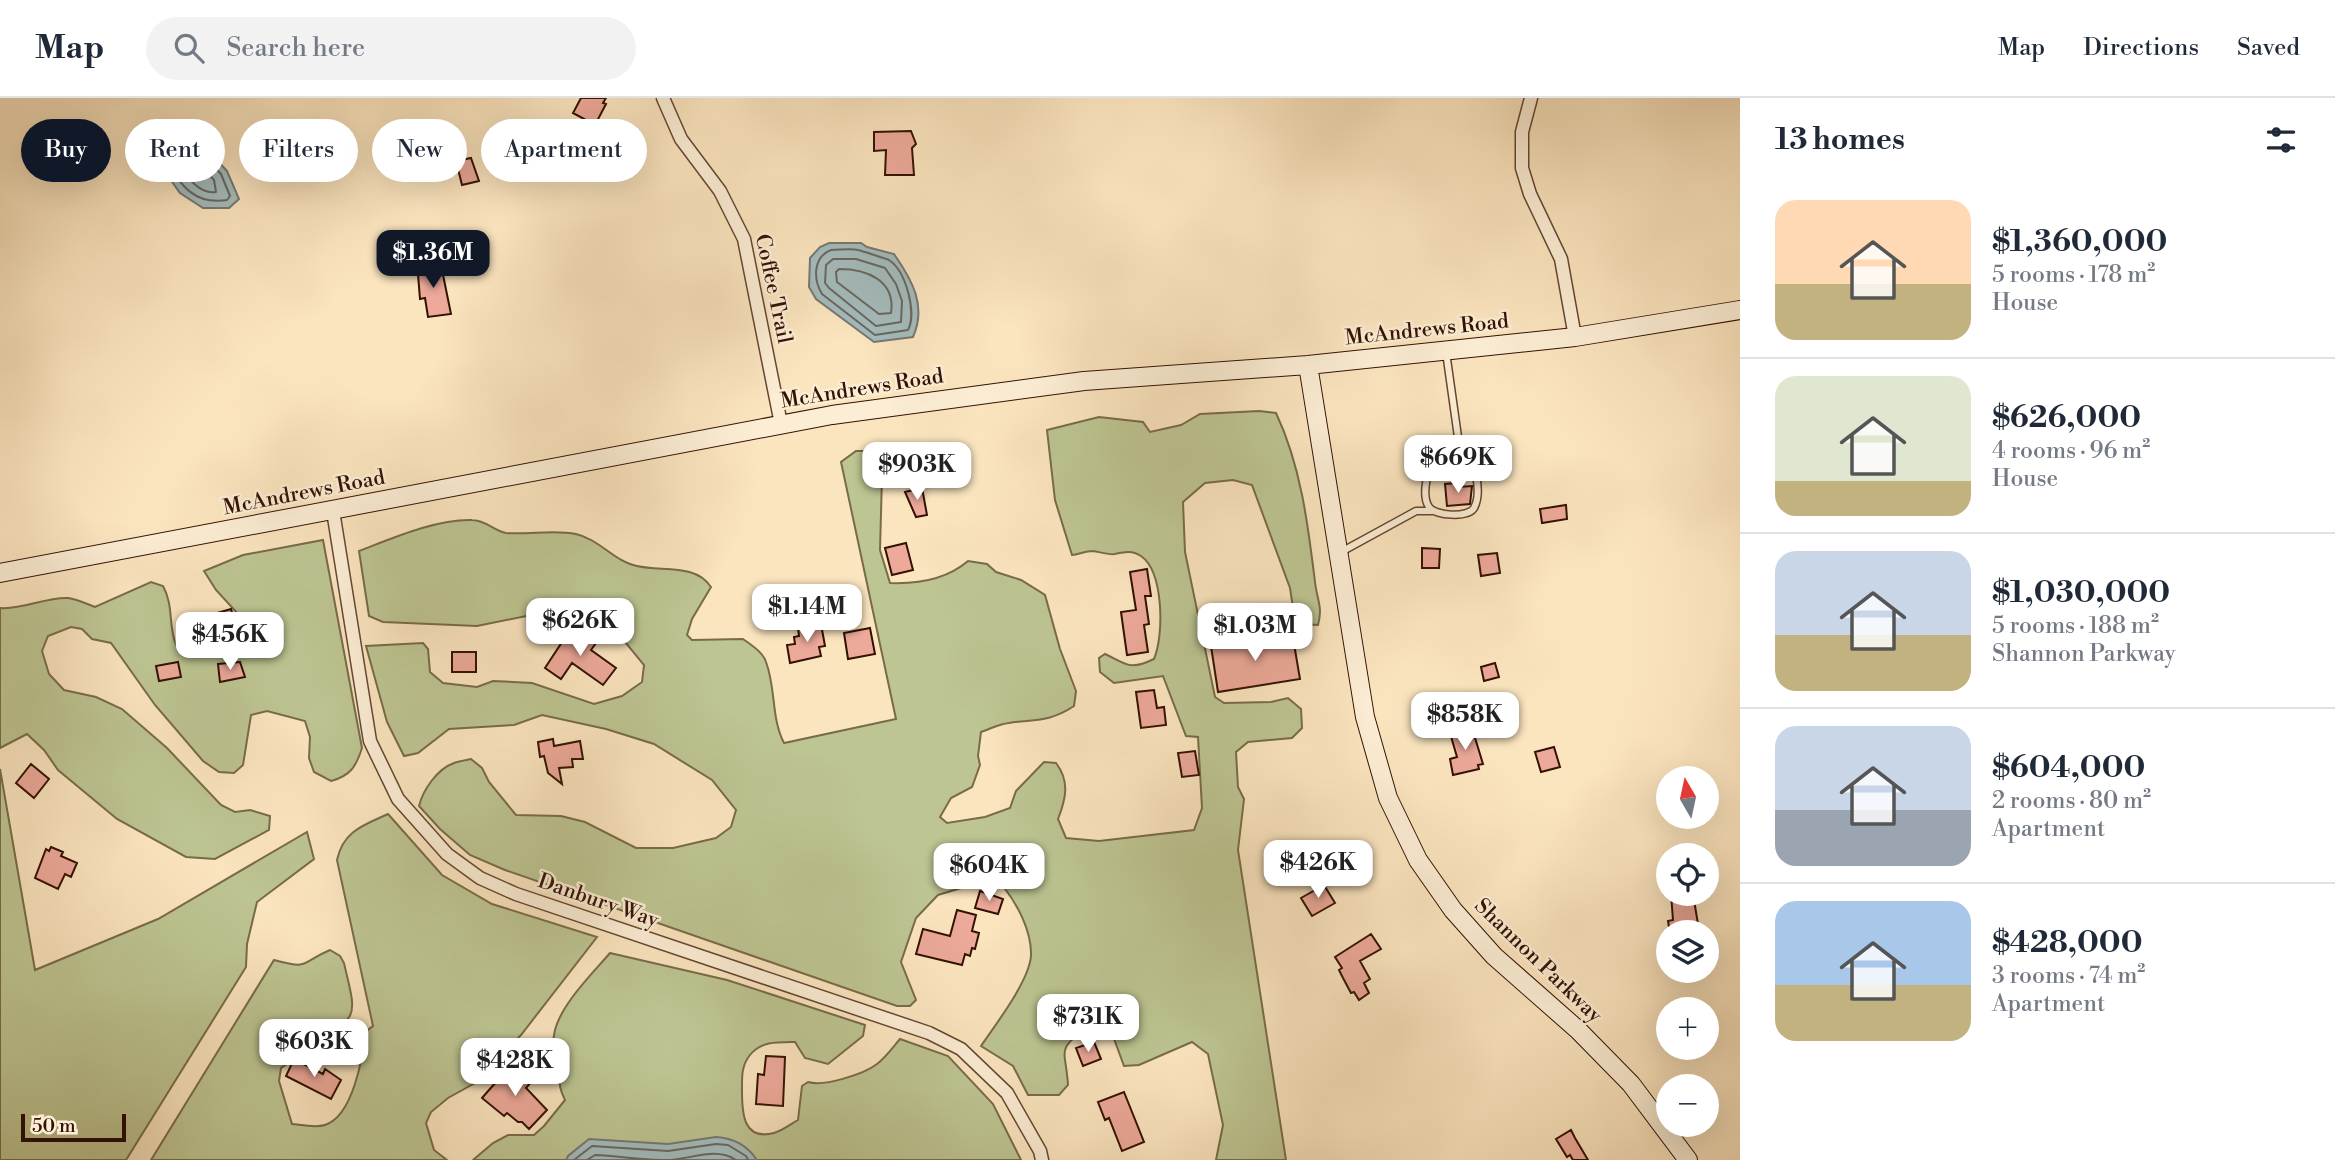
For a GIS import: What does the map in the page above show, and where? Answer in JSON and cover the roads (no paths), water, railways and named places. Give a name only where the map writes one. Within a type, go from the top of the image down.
[{"type":"main road","name":"McAndrews Road","points":[[0,573],[832,415],[1084,381],[1308,365],[1575,337],[1740,310]]},
{"type":"main road","name":"Shannon Parkway","points":[[1308,365],[1366,717],[1388,798],[1418,860],[1453,911],[1494,956],[1578,1030],[1631,1084],[1688,1160]]},
{"type":"street","name":"Coffee Trail","points":[[663,98],[681,139],[720,191],[744,239],[781,424]]},
{"type":"street","points":[[1531,98],[1522,132],[1522,168],[1530,194],[1561,259],[1575,337]]},
{"type":"street","name":"Danbury Way","points":[[333,511],[370,741],[398,799],[447,854],[480,877],[516,894],[929,1032],[961,1049],[1007,1093],[1042,1160]]},
{"type":"lane","points":[[1339,553],[1416,512],[1433,511],[1461,515],[1475,507],[1478,487],[1473,459],[1466,443],[1458,437],[1446,350]]},
{"type":"lane","points":[[1433,511],[1428,506],[1425,491],[1427,477],[1432,465],[1458,437]]},
{"type":"water","points":[[225,169],[239,199],[229,208],[203,208],[180,193],[172,182],[225,182]]},
{"type":"water","points":[[829,243],[861,243],[894,254],[916,294],[918,315],[913,337],[874,342],[816,299],[809,287],[810,258],[820,247]]},
{"type":"water","points":[[716,1137],[740,1143],[757,1160],[566,1160],[589,1139],[668,1144]]}]
